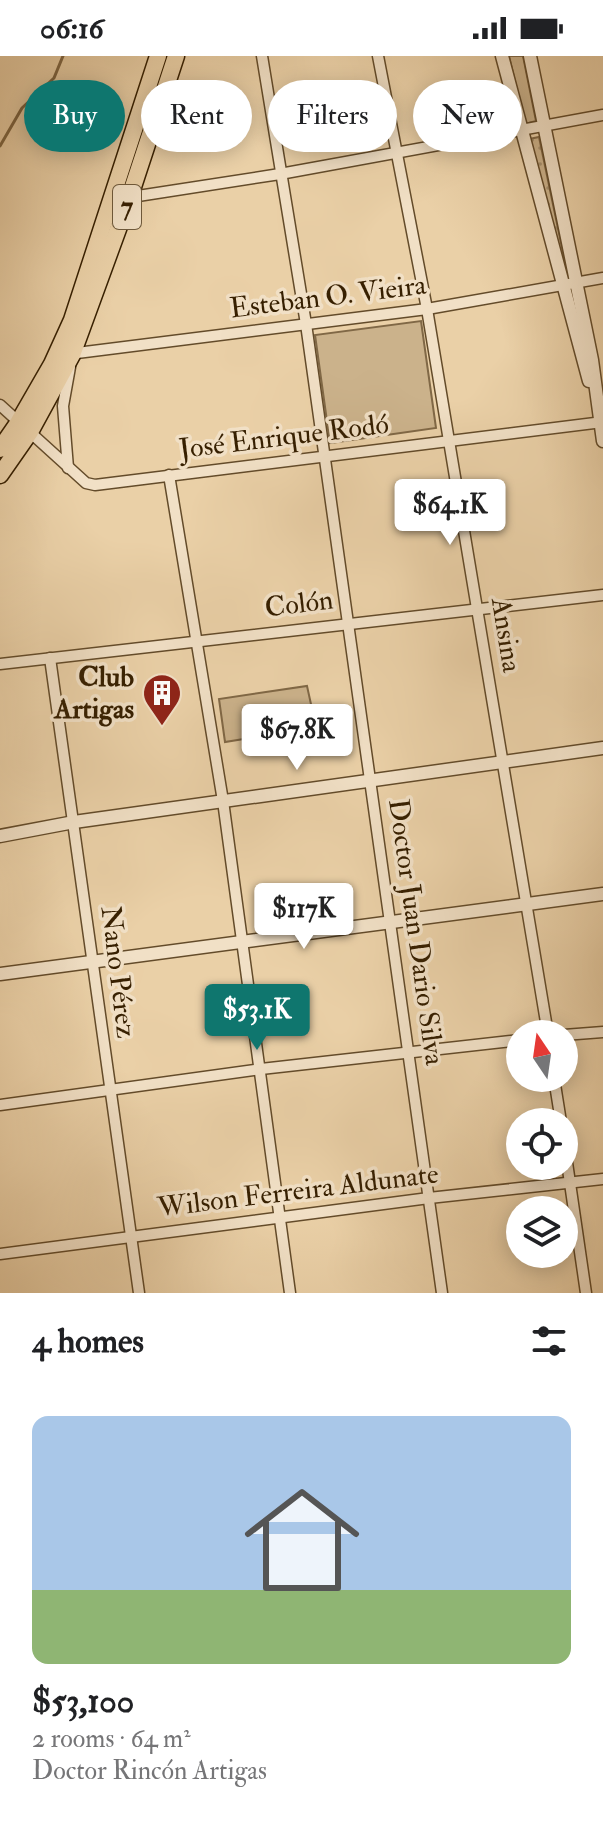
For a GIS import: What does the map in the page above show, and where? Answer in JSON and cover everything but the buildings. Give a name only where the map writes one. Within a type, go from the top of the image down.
[{"type":"main road","name":"7","points":[[121,197],[158,56]]},
{"type":"main road","name":"7","points":[[0,475],[65,353],[176,56]]},
{"type":"main road","name":"7","points":[[0,449],[24,428]]},
{"type":"street","name":"Doctor Juan Dario Silva","points":[[262,56],[306,324],[442,1293]]},
{"type":"street","name":"Ansina","points":[[378,56],[427,309],[546,1020]]},
{"type":"street","points":[[502,56],[508,80]]},
{"type":"street","points":[[530,56],[592,360],[597,404]]},
{"type":"street","points":[[603,115],[544,124],[522,131],[562,286],[602,422],[603,441]]},
{"type":"street","points":[[121,197],[413,151]]},
{"type":"street","name":"Esteban O. Vieira","points":[[65,353],[427,309],[603,278]]},
{"type":"street","points":[[65,353],[63,406],[68,468]]},
{"type":"street","name":"José Enrique Rodó","points":[[0,405],[68,468],[86,483],[95,485],[602,422]]},
{"type":"street","points":[[169,475],[223,801],[290,1293]]},
{"type":"street","name":"Colón","points":[[0,664],[603,595]]},
{"type":"street","name":"Nano Pérez","points":[[50,658],[139,1293]]},
{"type":"street","points":[[0,836],[74,822],[603,748]]},
{"type":"street","points":[[0,974],[603,894]]},
{"type":"street","points":[[578,1034],[603,1032]]},
{"type":"street","points":[[0,1105],[261,1069],[506,1042]]},
{"type":"street","name":"Wilson Ferreira Aldunate","points":[[0,1254],[429,1198],[603,1179]]},
{"type":"street","points":[[570,1182],[586,1293]]},
{"type":"shaded area","points":[[509,56],[523,56],[536,121],[525,124],[522,80],[515,80]]},
{"type":"shaded area","points":[[539,137],[567,272],[562,273],[529,139]]},
{"type":"shaded area","points":[[421,321],[436,428],[330,443],[315,335]]},
{"type":"shaded area","points":[[307,686],[316,727],[225,742],[219,699]]},
{"type":"waterway","points":[[0,146],[22,108],[54,78],[63,56]]},
{"type":"place","name":"Club Artigas","points":[[162,727]]}]
